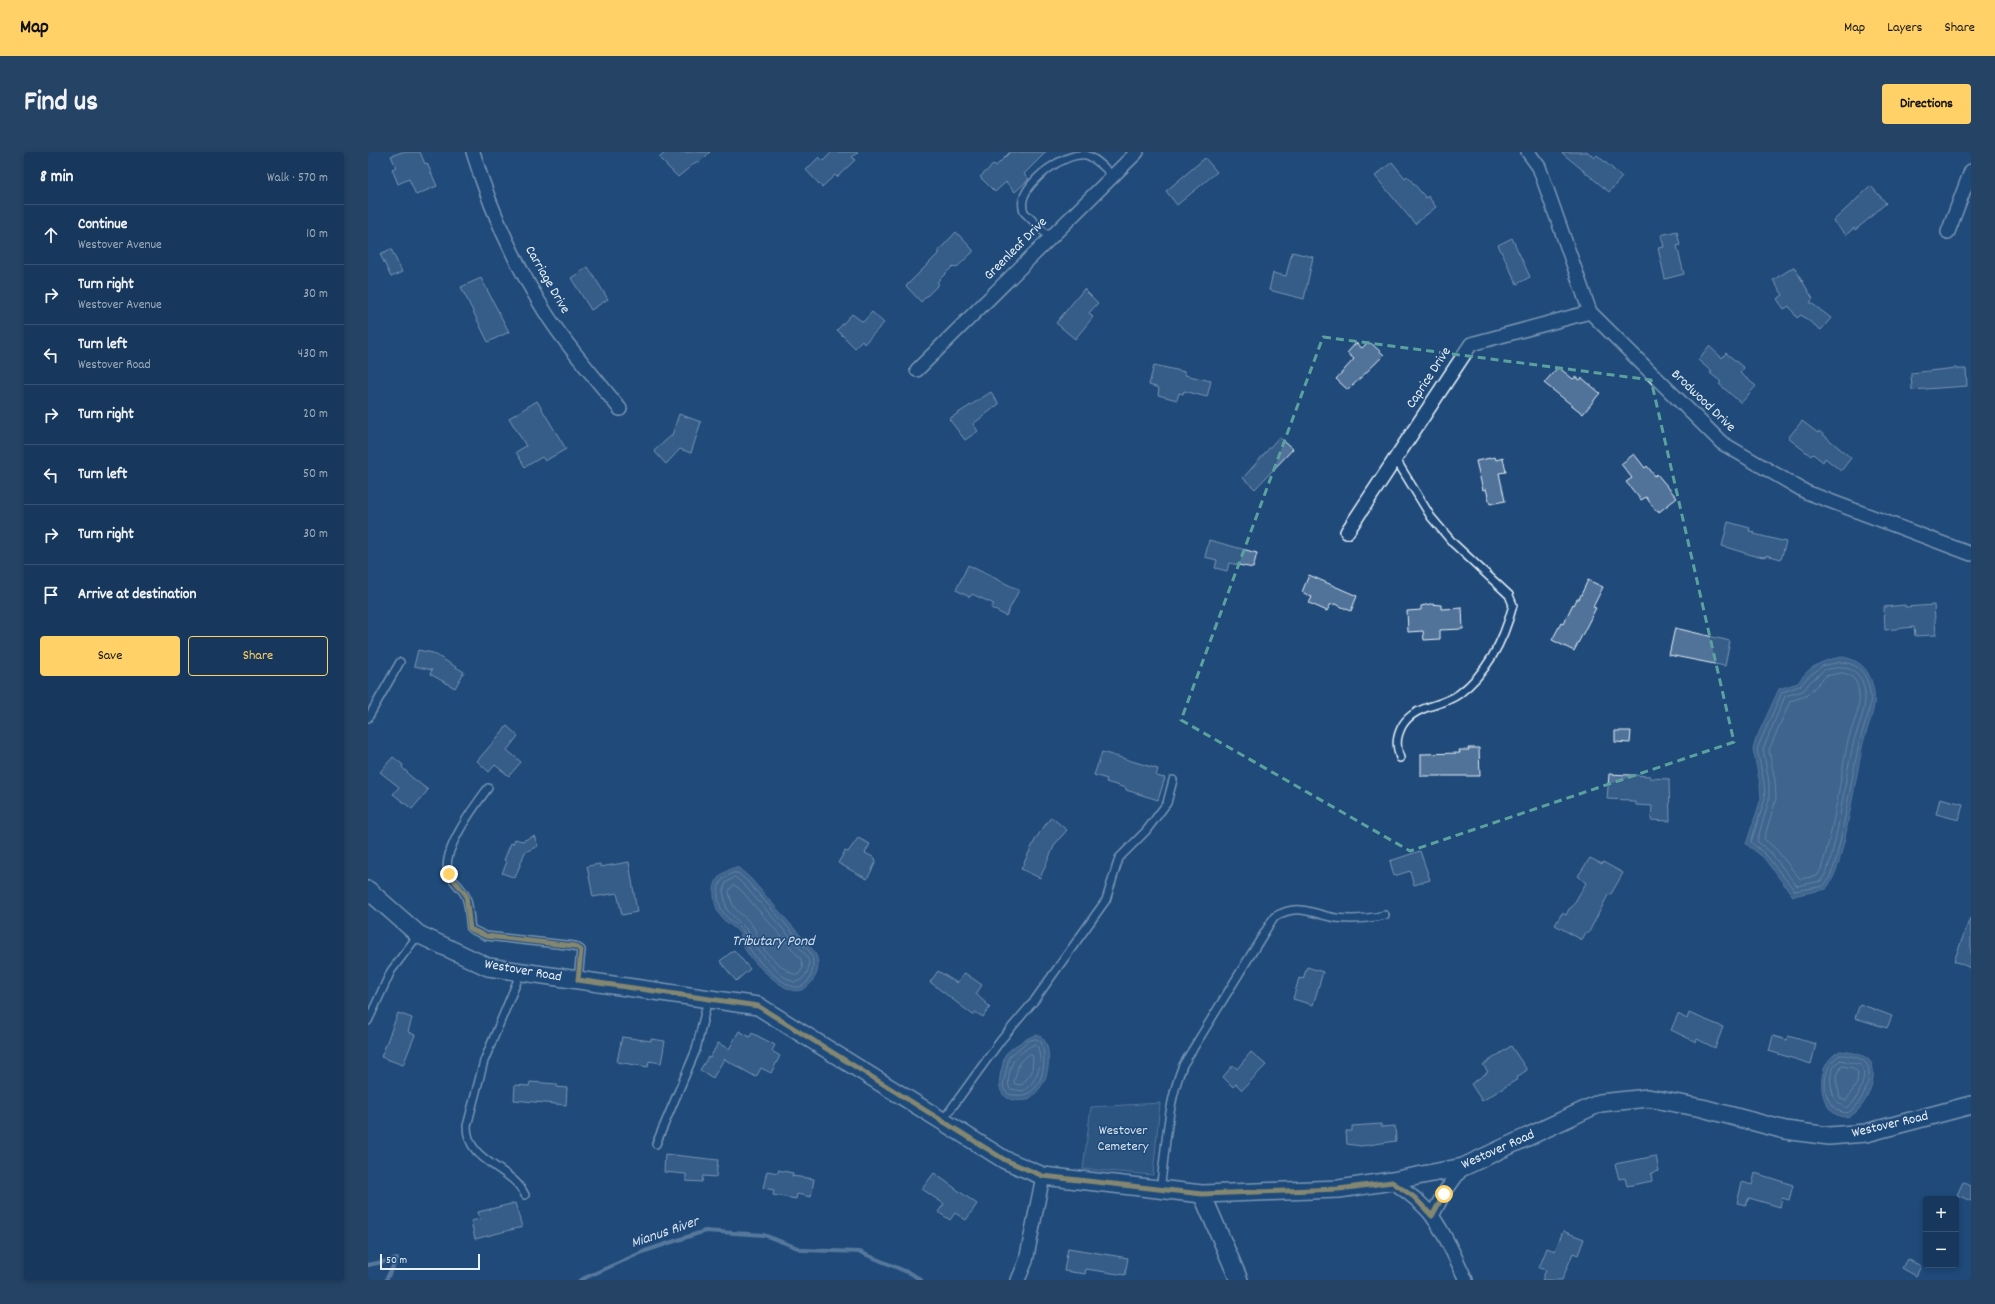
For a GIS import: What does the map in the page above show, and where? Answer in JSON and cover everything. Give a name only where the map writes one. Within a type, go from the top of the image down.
[{"type":"street","name":"Carriage Drive","points":[[473,152],[483,187],[502,231],[547,314],[620,408]]},
{"type":"street","name":"Greenleaf Drive","points":[[917,370],[1137,152]]},
{"type":"street","name":"Brodwood Drive","points":[[1528,152],[1539,167],[1590,312],[1722,443],[1806,492],[1971,554]]},
{"type":"street","points":[[1948,232],[1971,171]]},
{"type":"street","name":"Caprice Drive","points":[[1347,532],[1471,344],[1590,312]]},
{"type":"street","name":"Westover Road","points":[[368,890],[418,934],[488,967],[758,1006],[1005,1160],[1043,1176],[1202,1194],[1339,1189],[1392,1182],[1463,1167],[1600,1103],[1648,1098],[1702,1108],[1785,1130],[1830,1136],[1866,1133],[1971,1105]]},
{"type":"street","points":[[1432,1216],[1444,1194],[1463,1167]]},
{"type":"street","points":[[1018,1280],[1026,1261],[1043,1176]]},
{"type":"street","points":[[1392,1182],[1414,1197],[1432,1216],[1454,1254],[1466,1280]]},
{"type":"street","points":[[1202,1194],[1239,1280]]},
{"type":"lane","points":[[1050,238],[1024,212],[1023,200],[1041,172],[1069,155],[1080,154],[1087,155],[1113,176]]},
{"type":"lane","points":[[1395,458],[1431,517],[1453,544],[1509,595],[1513,605],[1498,649],[1482,672],[1458,695],[1415,711],[1406,719],[1396,742],[1400,758]]},
{"type":"lane","points":[[368,718],[400,662]]},
{"type":"lane","points":[[943,1120],[1001,1040],[1034,1001],[1106,900],[1119,858],[1146,831],[1167,802],[1173,780]]},
{"type":"lane","points":[[488,788],[467,817],[452,846],[448,864],[449,874],[466,895],[470,929],[486,936],[575,946],[581,950],[578,980]]},
{"type":"lane","points":[[1160,1190],[1171,1107],[1176,1083],[1183,1065],[1274,917],[1286,910],[1304,910],[1335,918],[1366,920],[1385,915]]},
{"type":"lane","points":[[368,1021],[372,1008],[391,971],[418,934]]},
{"type":"lane","points":[[521,972],[484,1061],[467,1126],[467,1134],[476,1153],[521,1185],[526,1195]]},
{"type":"lane","points":[[656,1144],[696,1050],[708,999]]},
{"type":"highlighted area","points":[[1323,337],[1651,380],[1734,742],[1410,851],[1181,720]]},
{"type":"green space","name":"Westover Cemetery","points":[[1160,1103],[1153,1175],[1083,1169],[1091,1107]]},
{"type":"water","points":[[1842,657],[1860,664],[1868,673],[1873,685],[1874,706],[1864,741],[1845,838],[1836,871],[1826,889],[1793,896],[1763,857],[1746,844],[1761,799],[1760,784],[1753,749],[1756,739],[1779,689],[1798,683],[1807,672],[1817,665]]},
{"type":"water","name":"Tributary Pond","points":[[732,868],[739,868],[751,879],[816,955],[818,960],[818,969],[814,979],[810,984],[801,990],[791,990],[778,983],[757,964],[746,951],[739,933],[723,919],[717,910],[714,898],[716,881],[723,873]]},
{"type":"water","points":[[1036,1035],[1045,1041],[1047,1047],[1049,1060],[1045,1079],[1038,1091],[1027,1100],[1012,1100],[1007,1098],[1003,1094],[1000,1085],[1001,1071],[1005,1055],[1019,1043]]},
{"type":"water","points":[[1840,1051],[1855,1053],[1869,1060],[1872,1066],[1873,1074],[1872,1084],[1864,1102],[1852,1115],[1845,1117],[1836,1114],[1829,1108],[1824,1099],[1822,1089],[1822,1078],[1825,1067],[1831,1058]]},
{"type":"building","points":[[402,152],[420,152],[425,164],[427,163],[437,186],[416,195],[409,179],[398,184],[392,169],[396,167],[391,156]]},
{"type":"building","points":[[666,152],[710,152],[700,162],[696,162],[678,177],[659,158]]},
{"type":"building","points":[[832,152],[858,152],[852,157],[855,160],[837,177],[835,175],[822,187],[806,170],[819,157],[823,161]]},
{"type":"building","points":[[1010,152],[1046,152],[1024,174],[1029,179],[1015,192],[1006,182],[995,192],[980,177],[994,164],[996,166]]},
{"type":"building","points":[[1561,152],[1588,152],[1594,158],[1597,155],[1622,177],[1609,192]]},
{"type":"building","points":[[1205,158],[1217,172],[1177,205],[1166,191]]},
{"type":"building","points":[[1392,162],[1405,178],[1407,176],[1426,198],[1428,196],[1436,207],[1415,224],[1375,176]]},
{"type":"building","points":[[1871,186],[1886,203],[1855,230],[1854,228],[1846,235],[1833,221]]},
{"type":"building","points":[[1677,231],[1680,245],[1677,246],[1684,274],[1665,279],[1658,248],[1664,247],[1661,235]]},
{"type":"building","points":[[956,232],[973,250],[973,252],[957,267],[955,268],[953,266],[937,282],[939,284],[921,302],[906,286],[940,252],[938,251]]},
{"type":"building","points":[[1512,238],[1530,277],[1517,284],[1498,245]]},
{"type":"building","points":[[391,249],[402,272],[391,277],[380,254]]},
{"type":"building","points":[[1292,252],[1313,257],[1304,299],[1269,290],[1273,273],[1286,276]]},
{"type":"building","points":[[588,267],[608,299],[591,310],[571,278]]},
{"type":"building","points":[[1794,267],[1813,299],[1810,302],[1831,318],[1821,330],[1801,315],[1797,318],[1789,306],[1784,309],[1777,299],[1783,295],[1773,280]]},
{"type":"building","points":[[481,278],[509,332],[488,342],[461,287]]},
{"type":"building","points":[[1084,289],[1098,303],[1089,313],[1093,317],[1075,339],[1056,323]]},
{"type":"building","points":[[872,312],[884,323],[864,344],[862,341],[855,348],[837,330],[852,314],[863,322]]},
{"type":"building","points":[[1356,343],[1362,348],[1367,343],[1371,343],[1384,355],[1348,390],[1336,379],[1354,359],[1347,353]]},
{"type":"building","points":[[1709,346],[1722,358],[1726,353],[1744,368],[1740,373],[1756,386],[1741,403],[1719,384],[1721,382],[1698,360]]},
{"type":"building","points":[[1154,365],[1185,372],[1185,375],[1211,381],[1207,397],[1184,391],[1183,394],[1179,393],[1177,400],[1158,395],[1159,388],[1149,385]]},
{"type":"building","points":[[1558,367],[1573,379],[1576,377],[1580,380],[1582,378],[1600,393],[1583,414],[1544,383]]},
{"type":"building","points":[[1956,368],[1966,369],[1967,386],[1912,390],[1911,373]]},
{"type":"building","points":[[991,392],[999,404],[973,424],[978,431],[965,440],[949,419]]},
{"type":"building","points":[[537,401],[566,449],[545,461],[542,457],[525,467],[516,452],[526,446],[509,418]]},
{"type":"building","points":[[679,414],[701,422],[691,453],[680,449],[666,464],[654,451],[672,435]]},
{"type":"building","points":[[1802,421],[1818,433],[1819,431],[1851,458],[1841,471],[1825,458],[1823,462],[1813,454],[1811,456],[1788,438]]},
{"type":"building","points":[[1279,437],[1293,449],[1255,489],[1243,478]]},
{"type":"building","points":[[1634,454],[1645,468],[1647,466],[1655,476],[1657,474],[1677,498],[1659,512],[1658,510],[1656,511],[1646,497],[1641,500],[1626,482],[1632,478],[1621,464]]},
{"type":"building","points":[[1495,457],[1496,460],[1503,458],[1506,472],[1499,473],[1505,501],[1490,504],[1486,489],[1483,490],[1476,461]]},
{"type":"building","points":[[1728,522],[1750,528],[1749,531],[1755,532],[1754,534],[1786,542],[1781,559],[1766,555],[1766,557],[1755,556],[1722,546]]},
{"type":"building","points":[[1209,540],[1257,553],[1253,568],[1229,563],[1227,571],[1215,568],[1217,560],[1205,557]]},
{"type":"building","points":[[968,565],[1019,590],[1006,616],[991,608],[994,604],[972,594],[970,597],[956,590]]},
{"type":"building","points":[[1309,575],[1357,596],[1351,611],[1335,604],[1330,605],[1327,611],[1309,603],[1312,597],[1302,592]]},
{"type":"building","points":[[1588,580],[1603,587],[1593,607],[1596,608],[1574,651],[1552,640],[1561,623],[1563,624],[1573,604],[1574,605],[1577,599],[1579,599]]},
{"type":"building","points":[[1430,604],[1441,605],[1441,609],[1462,608],[1463,629],[1440,630],[1440,639],[1424,640],[1423,631],[1408,632],[1407,611],[1421,610],[1421,606]]},
{"type":"building","points":[[1905,605],[1905,607],[1934,605],[1936,635],[1915,636],[1914,627],[1885,630],[1884,607]]},
{"type":"building","points":[[1675,628],[1730,641],[1725,666],[1669,655]]},
{"type":"building","points":[[418,650],[433,653],[464,672],[455,688],[430,674],[432,670],[414,666]]},
{"type":"building","points":[[507,726],[518,736],[507,750],[521,762],[509,776],[495,765],[489,772],[477,761]]},
{"type":"building","points":[[1615,731],[1631,731],[1630,743],[1615,742]]},
{"type":"building","points":[[1468,748],[1479,748],[1480,776],[1421,776],[1421,754],[1460,753],[1459,750],[1469,750]]},
{"type":"building","points":[[1102,752],[1158,769],[1156,776],[1165,778],[1158,800],[1126,790],[1126,788],[1106,782],[1107,779],[1094,775]]},
{"type":"building","points":[[393,757],[403,765],[402,767],[409,775],[428,790],[412,809],[393,794],[399,787],[380,772]]},
{"type":"building","points":[[1609,774],[1650,776],[1650,778],[1669,779],[1670,821],[1651,820],[1652,806],[1636,805],[1636,802],[1629,802],[1629,800],[1607,799]]},
{"type":"building","points":[[1940,798],[1963,804],[1959,820],[1936,814]]},
{"type":"building","points":[[1051,817],[1067,830],[1055,844],[1040,878],[1021,869],[1036,838]]},
{"type":"building","points":[[534,836],[538,846],[525,852],[515,878],[502,873],[507,862],[504,860],[511,843],[513,844],[515,839],[522,841]]},
{"type":"building","points":[[858,838],[870,844],[865,853],[875,858],[876,862],[867,879],[838,863],[845,851],[848,852]]},
{"type":"building","points":[[1420,851],[1430,880],[1414,885],[1410,871],[1394,876],[1390,861]]},
{"type":"building","points":[[1590,858],[1602,864],[1603,862],[1623,873],[1611,894],[1608,895],[1588,934],[1586,932],[1582,940],[1555,925],[1562,913],[1566,915],[1572,907],[1586,883],[1578,876]]},
{"type":"building","points":[[629,862],[637,912],[622,915],[617,893],[593,897],[587,866],[600,864],[600,867]]},
{"type":"building","points":[[1970,918],[1971,919],[1971,968],[1954,961]]},
{"type":"building","points":[[734,950],[750,969],[736,981],[720,961]]},
{"type":"building","points":[[1307,967],[1323,972],[1313,1005],[1293,999],[1299,978],[1303,979]]},
{"type":"building","points":[[938,971],[957,983],[965,973],[982,985],[976,994],[990,1007],[983,1017],[975,1012],[973,1015],[930,982]]},
{"type":"building","points":[[1860,1004],[1892,1016],[1887,1028],[1855,1018]]},
{"type":"building","points":[[398,1013],[412,1018],[408,1032],[415,1035],[403,1065],[381,1057]]},
{"type":"building","points":[[1689,1013],[1723,1027],[1715,1048],[1697,1039],[1696,1042],[1671,1030],[1678,1014],[1687,1019]]},
{"type":"building","points":[[739,1031],[750,1037],[752,1033],[775,1045],[772,1051],[780,1056],[771,1073],[761,1068],[756,1077],[724,1059],[713,1078],[700,1070],[708,1057],[710,1058],[718,1043],[729,1049]]},
{"type":"building","points":[[1773,1036],[1787,1040],[1788,1036],[1816,1044],[1811,1064],[1769,1051]]},
{"type":"building","points":[[622,1037],[651,1041],[651,1039],[665,1041],[661,1063],[649,1061],[648,1067],[617,1062]]},
{"type":"building","points":[[1511,1046],[1527,1070],[1517,1077],[1518,1079],[1482,1101],[1471,1084],[1488,1072],[1483,1065]]},
{"type":"building","points":[[1251,1052],[1266,1065],[1242,1090],[1236,1084],[1233,1087],[1223,1077],[1233,1065],[1237,1069]]},
{"type":"building","points":[[530,1082],[557,1084],[557,1087],[567,1088],[566,1105],[514,1100],[515,1085],[529,1086]]},
{"type":"building","points":[[1381,1124],[1381,1127],[1395,1126],[1396,1141],[1361,1146],[1347,1144],[1346,1131],[1352,1131],[1352,1126]]},
{"type":"building","points":[[665,1154],[718,1160],[716,1177],[703,1176],[702,1182],[686,1181],[686,1174],[664,1172]]},
{"type":"building","points":[[1656,1156],[1659,1171],[1651,1173],[1652,1181],[1627,1186],[1625,1178],[1619,1179],[1615,1164]]},
{"type":"building","points":[[778,1170],[793,1173],[792,1176],[814,1179],[811,1197],[797,1194],[796,1199],[773,1195],[774,1190],[763,1188],[767,1171],[778,1173]]},
{"type":"building","points":[[934,1173],[977,1204],[966,1220],[955,1213],[950,1220],[938,1212],[944,1204],[922,1189]]},
{"type":"building","points":[[1755,1173],[1793,1185],[1789,1200],[1782,1198],[1780,1207],[1749,1198],[1746,1205],[1737,1203],[1742,1182],[1752,1185]]},
{"type":"building","points":[[1963,1182],[1971,1186],[1971,1201],[1957,1195]]},
{"type":"building","points":[[515,1203],[522,1227],[475,1239],[471,1221],[480,1219],[478,1212]]},
{"type":"building","points":[[1563,1231],[1584,1239],[1578,1255],[1573,1253],[1562,1280],[1542,1280],[1546,1270],[1539,1268],[1547,1248],[1555,1251]]},
{"type":"building","points":[[1068,1248],[1128,1258],[1125,1275],[1086,1269],[1085,1274],[1064,1271]]},
{"type":"building","points":[[1907,1259],[1921,1266],[1916,1276],[1902,1268]]},
{"type":"waterway","name":"Mianus River","points":[[580,1280],[645,1251],[705,1231],[764,1235],[803,1250],[860,1252],[912,1274],[921,1280]]},
{"type":"waterway","points":[[368,1265],[397,1259],[386,1280]]},
{"type":"route","points":[[449,874],[466,895],[470,929],[486,936],[515,938],[575,946],[581,950],[578,980],[758,1006],[1005,1160],[1043,1176],[1120,1186],[1202,1194],[1339,1189],[1392,1182],[1414,1197],[1432,1216],[1444,1194]]}]
